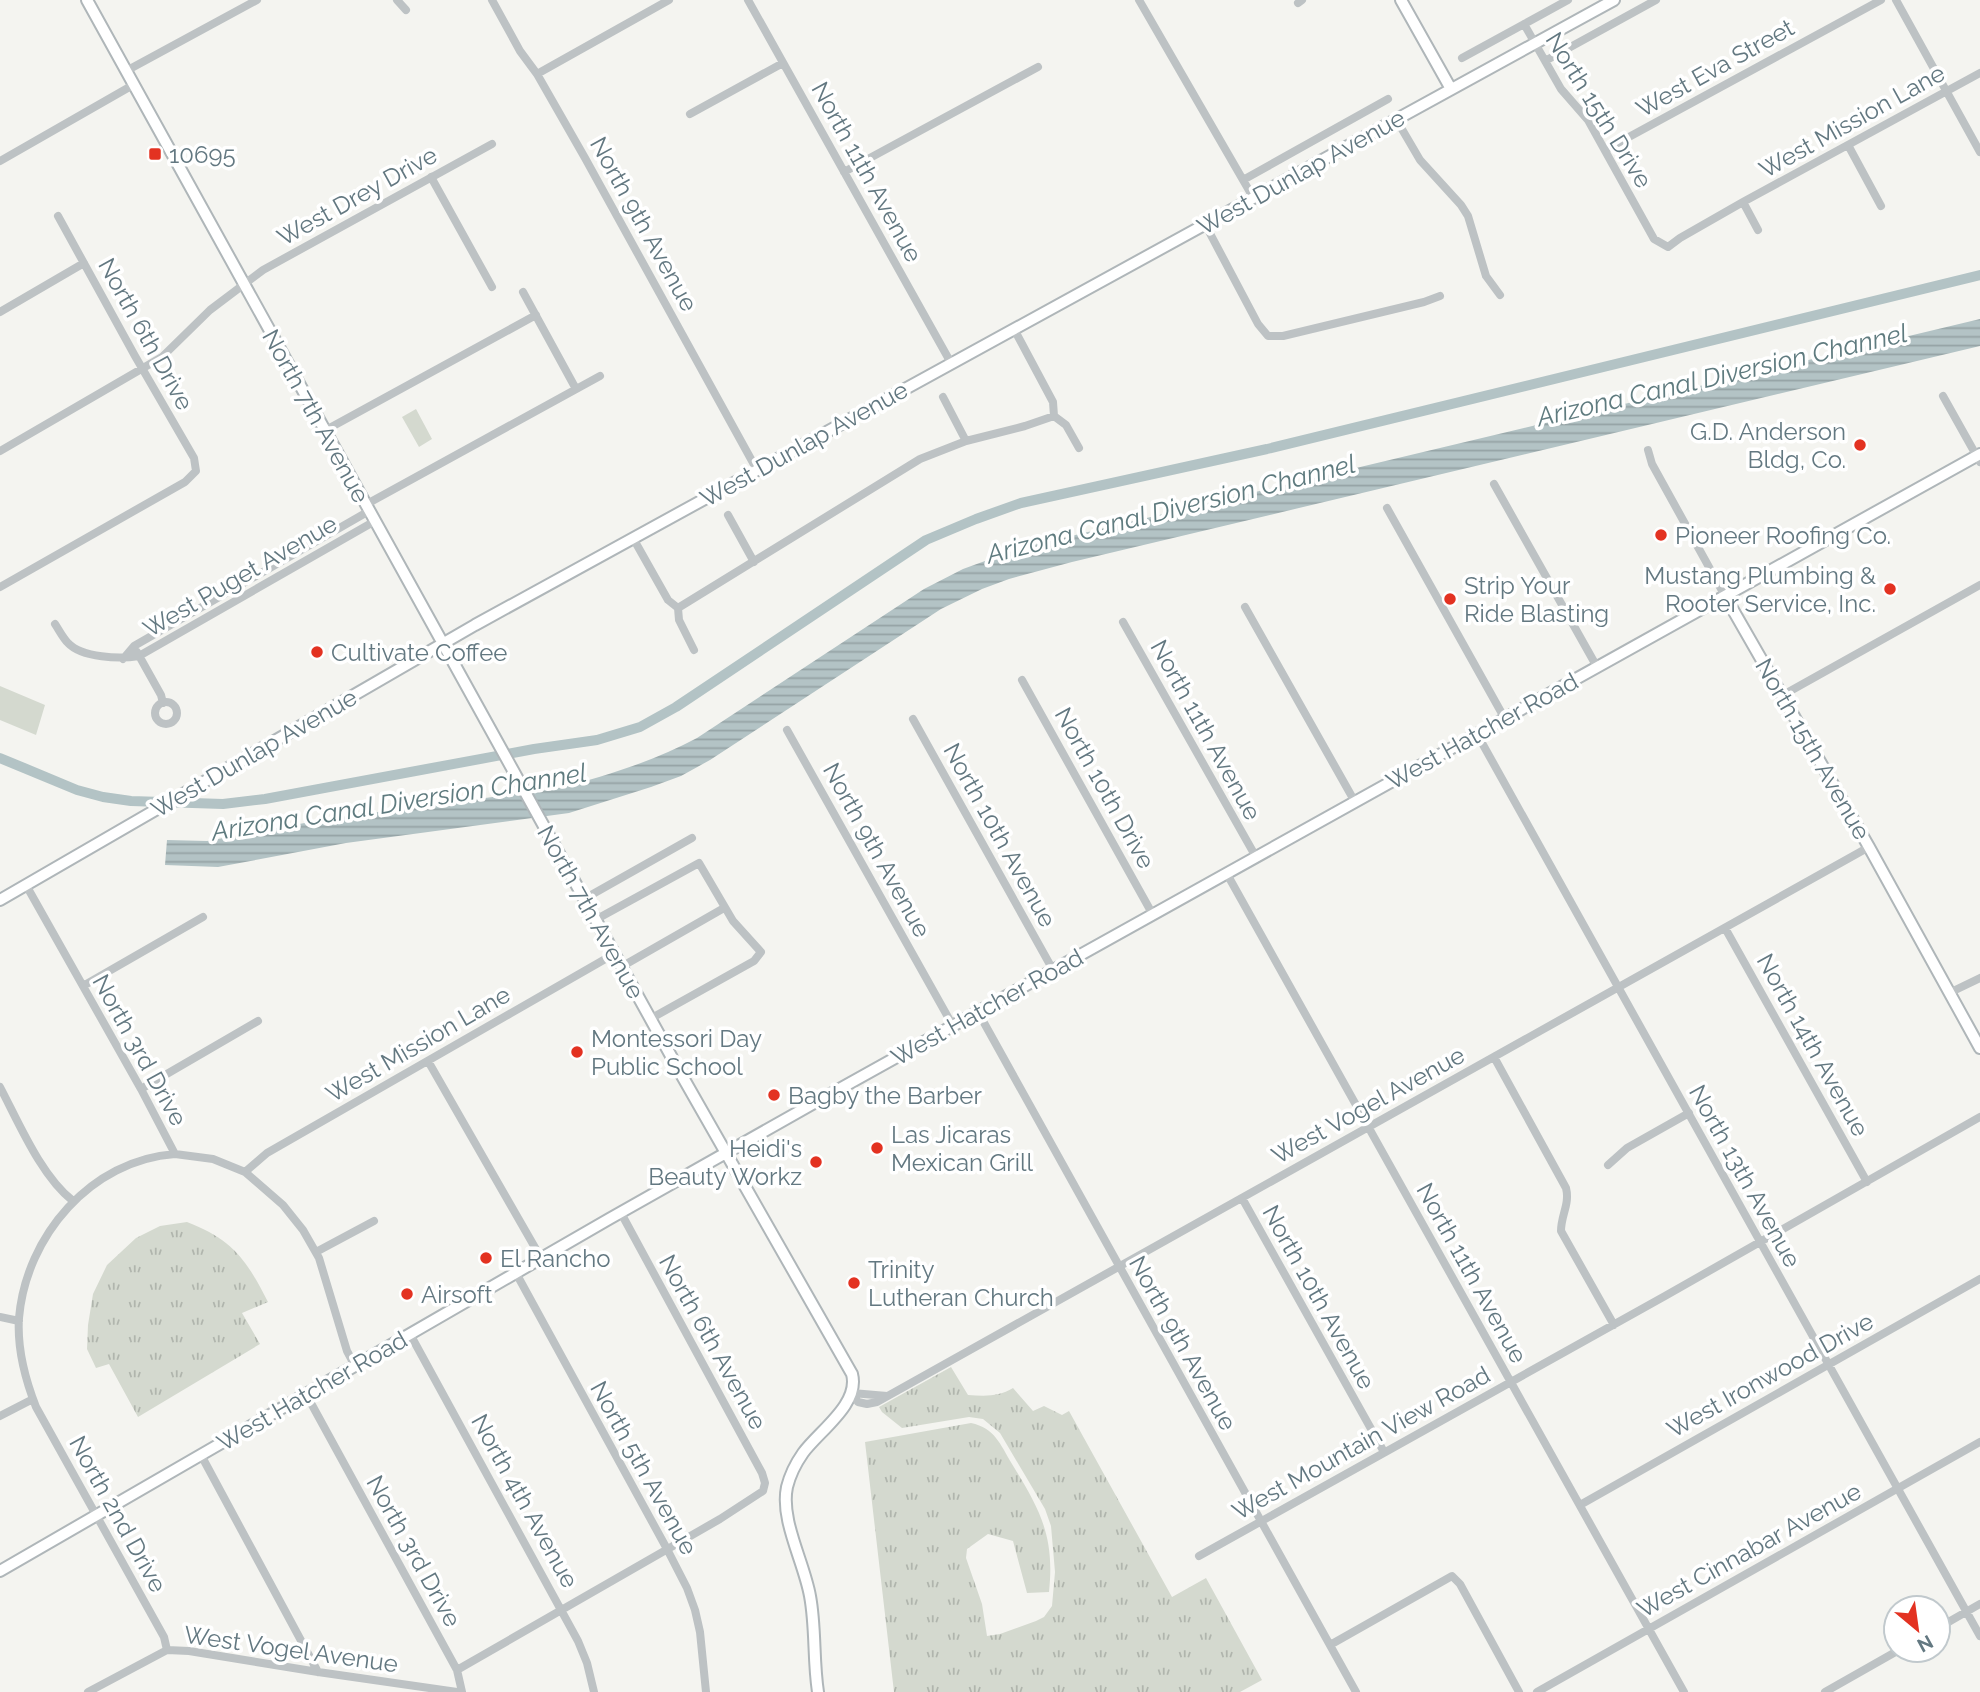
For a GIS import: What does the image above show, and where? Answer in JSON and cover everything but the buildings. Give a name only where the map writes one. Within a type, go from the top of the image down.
[{"type":"street","name":"North 7th Avenue","points":[[87,0],[621,967],[847,1365],[853,1380],[852,1393]]},
{"type":"street","points":[[126,71],[257,0]]},
{"type":"street","points":[[397,0],[406,10]]},
{"type":"street","name":"North 9th Avenue","points":[[492,0],[585,158],[757,470]]},
{"type":"street","points":[[537,74],[669,0]]},
{"type":"street","name":"North 11th Avenue","points":[[748,0],[951,363]]},
{"type":"street","points":[[1139,0],[1254,199]]},
{"type":"street","points":[[1401,0],[1451,89]]},
{"type":"street","points":[[1462,58],[1568,0]]},
{"type":"street","name":"West Dunlap Avenue","points":[[0,900],[443,643],[1614,0]]},
{"type":"street","points":[[1545,61],[1656,0]]},
{"type":"street","name":"West Eva Street","points":[[1605,150],[1881,0]]},
{"type":"street","points":[[1896,0],[1980,152]]},
{"type":"street","name":"North 15th Drive","points":[[1524,24],[1561,89],[1583,112],[1654,239],[1668,247]]},
{"type":"street","points":[[690,114],[783,63]]},
{"type":"street","points":[[844,172],[1038,67]]},
{"type":"street","name":"West Mission Lane","points":[[1668,247],[1743,202],[1980,73]]},
{"type":"street","points":[[0,162],[133,85]]},
{"type":"street","name":"West Dunlap Avenue","points":[[1243,180],[1388,99]]},
{"type":"street","points":[[1396,119],[1420,160],[1468,216],[1486,276],[1500,295]]},
{"type":"street","name":"West Drey Drive","points":[[0,451],[162,357],[210,310],[264,270],[492,144]]},
{"type":"street","points":[[1848,145],[1881,206]]},
{"type":"street","points":[[431,177],[492,286]]},
{"type":"street","name":"West Mission Lane","points":[[1743,202],[1758,230]]},
{"type":"street","name":"North 6th Drive","points":[[0,587],[185,482],[196,471],[194,458],[58,216]]},
{"type":"street","points":[[1205,224],[1258,324],[1268,336],[1283,336],[1440,296]]},
{"type":"street","points":[[0,312],[84,264]]},
{"type":"street","points":[[523,292],[576,389]]},
{"type":"street","points":[[324,431],[536,315]]},
{"type":"street","points":[[1014,329],[1053,402],[1054,416],[1066,425],[1079,447]]},
{"type":"street","name":"West Puget Avenue","points":[[123,659],[134,646],[367,508],[600,376]]},
{"type":"street","points":[[1943,396],[1979,457]]},
{"type":"street","points":[[943,397],[966,440]]},
{"type":"street","points":[[678,608],[904,468],[966,440],[1054,416]]},
{"type":"street","name":"North 15th Avenue","points":[[1648,450],[1652,464],[1980,1048]]},
{"type":"street","name":"West Hatcher Road","points":[[0,1571],[726,1153],[1979,457]]},
{"type":"street","points":[[1494,484],[1597,667]]},
{"type":"street","points":[[1387,508],[1505,719]]},
{"type":"street","points":[[728,515],[754,562]]},
{"type":"street","name":"West Puget Avenue","points":[[55,624],[66,643],[73,648],[113,659],[139,656],[375,522]]},
{"type":"street","points":[[633,538],[668,600],[678,608],[679,620],[694,650]]},
{"type":"street","points":[[1783,695],[1980,585]]},
{"type":"street","points":[[206,604],[212,615]]},
{"type":"street","points":[[1245,607],[1355,802]]},
{"type":"street","name":"North 11th Avenue","points":[[1123,622],[1256,857]]},
{"type":"street","points":[[134,646],[163,703]]},
{"type":"street","name":"North 10th Drive","points":[[1022,680],[1153,915]]},
{"type":"street","name":"North 10th Avenue","points":[[913,719],[1054,970]]},
{"type":"street","name":"North 9th Avenue","points":[[787,730],[953,1026]]},
{"type":"street","name":"North 13th Avenue","points":[[1477,734],[1980,1636]]},
{"type":"street","points":[[584,899],[692,838]]},
{"type":"street","name":"West Vogel Avenue","points":[[852,1393],[887,1396],[1869,847]]},
{"type":"street","points":[[595,920],[699,863],[733,921],[761,951],[754,961],[650,1018]]},
{"type":"street","name":"North 11th Avenue","points":[[1227,874],[1684,1692]]},
{"type":"street","name":"North 3rd Drive","points":[[26,885],[175,1154],[213,1159],[245,1171],[283,1205],[303,1230],[320,1258],[347,1352],[355,1366]]},
{"type":"street","points":[[621,967],[724,908]]},
{"type":"street","points":[[83,986],[203,917]]},
{"type":"street","name":"North 14th Avenue","points":[[1725,928],[1867,1182]]},
{"type":"street","name":"West Mission Lane","points":[[245,1171],[267,1153],[614,954]]},
{"type":"street","points":[[1949,993],[1980,978]]},
{"type":"street","name":"North 9th Avenue","points":[[978,1012],[1356,1692]]},
{"type":"street","points":[[141,1089],[258,1021]]},
{"type":"street","points":[[1494,1057],[1566,1188],[1567,1205],[1561,1220],[1561,1231],[1614,1325]]},
{"type":"street","points":[[428,1061],[541,1258]]},
{"type":"street","points":[[0,1087],[44,1168],[73,1201]]},
{"type":"street","points":[[1608,1165],[1627,1148],[1689,1114]]},
{"type":"street","name":"West Mountain View Road","points":[[1199,1556],[1980,1117]]},
{"type":"street","points":[[0,1416],[33,1398],[20,1349],[19,1321],[24,1289],[34,1259],[49,1232],[73,1201],[101,1178],[143,1159],[175,1154]]},
{"type":"street","name":"North 10th Avenue","points":[[1242,1198],[1384,1452]]},
{"type":"street","name":"North 6th Avenue","points":[[621,1213],[765,1483],[763,1491],[753,1499],[667,1549]]},
{"type":"street","points":[[316,1252],[374,1221]]},
{"type":"street","name":"North 5th Avenue","points":[[516,1273],[687,1588],[700,1632],[706,1692]]},
{"type":"street","name":"West Ironwood Drive","points":[[1580,1505],[1980,1279]]},
{"type":"street","points":[[0,1317],[19,1321]]},
{"type":"street","name":"North 4th Avenue","points":[[410,1334],[578,1641],[594,1692]]},
{"type":"street","points":[[818,1692],[810,1595],[788,1523],[786,1495],[792,1472],[803,1453],[848,1402],[852,1393]]},
{"type":"street","name":"North 3rd Drive","points":[[306,1394],[457,1670],[459,1692]]},
{"type":"street","name":"North 2nd Drive","points":[[33,1398],[164,1637],[167,1650]]},
{"type":"street","name":"West Cinnabar Avenue","points":[[1537,1692],[1980,1442]]},
{"type":"street","points":[[201,1455],[318,1672]]},
{"type":"street","points":[[457,1670],[667,1549]]},
{"type":"street","points":[[1330,1645],[1452,1576],[1460,1584],[1519,1692]]},
{"type":"street","points":[[1952,1620],[1980,1604]]},
{"type":"street","name":"West Vogel Avenue","points":[[88,1692],[167,1650],[189,1651],[459,1692]]},
{"type":"street","points":[[1825,1692],[1882,1660]]},
{"type":"green space","points":[[416,409],[432,439],[419,447],[402,417]]},
{"type":"green space","points":[[0,686],[45,705],[36,735],[0,720]]},
{"type":"green space","points":[[187,1222],[227,1244],[253,1274],[268,1302],[242,1313],[260,1344],[138,1417],[109,1364],[96,1368],[87,1349],[93,1294],[107,1265],[136,1238],[160,1226]]},
{"type":"green space","points":[[951,1367],[968,1395],[986,1396],[1013,1388],[1033,1411],[1044,1406],[1062,1415],[1069,1411],[1172,1597],[1206,1578],[1262,1680],[1240,1692],[894,1692],[865,1442],[971,1423],[991,1433],[1004,1450],[1038,1510],[1047,1539],[1050,1572],[1049,1592],[1027,1593],[1013,1541],[988,1534],[967,1549],[966,1558],[982,1604],[987,1636],[1036,1621],[1044,1617],[1052,1606],[1055,1572],[1051,1526],[1045,1509],[1000,1433],[983,1419],[969,1417],[902,1428],[879,1407]]},
{"type":"shaded area","points":[[1980,319],[1980,346],[1009,579],[941,609],[710,760],[681,776],[569,813],[346,843],[218,867],[165,865],[167,840],[207,841],[332,818],[554,789],[645,762],[697,738],[924,589],[963,569],[1021,548]]},
{"type":"waterway","name":"Arizona Canal Diversion Channel","points":[[0,758],[77,790],[103,797],[131,801],[223,804],[265,799],[534,749],[597,740],[640,727],[676,707],[926,540],[1021,503],[1267,449],[1980,275]]},
{"type":"place","name":"10695","points":[[155,154]]},
{"type":"place","name":"G.D. Anderson Bldg, Co.","points":[[1860,445]]},
{"type":"place","name":"Pioneer Roofing Co.","points":[[1661,535]]},
{"type":"place","name":"Mustang Plumbing & Rooter Service, Inc.","points":[[1890,589]]},
{"type":"place","name":"Strip Your Ride Blasting","points":[[1450,599]]},
{"type":"place","name":"Cultivate Coffee","points":[[317,652]]},
{"type":"place","name":"Montessori Day Public School","points":[[577,1052]]},
{"type":"place","name":"Bagby the Barber","points":[[774,1095]]},
{"type":"place","name":"Las Jicaras Mexican Grill","points":[[877,1148]]},
{"type":"place","name":"Heidi's Beauty Workz","points":[[816,1162]]},
{"type":"place","name":"El Rancho","points":[[486,1258]]},
{"type":"place","name":"Trinity Lutheran Church","points":[[854,1283]]},
{"type":"place","name":"Airsoft","points":[[407,1294]]}]
